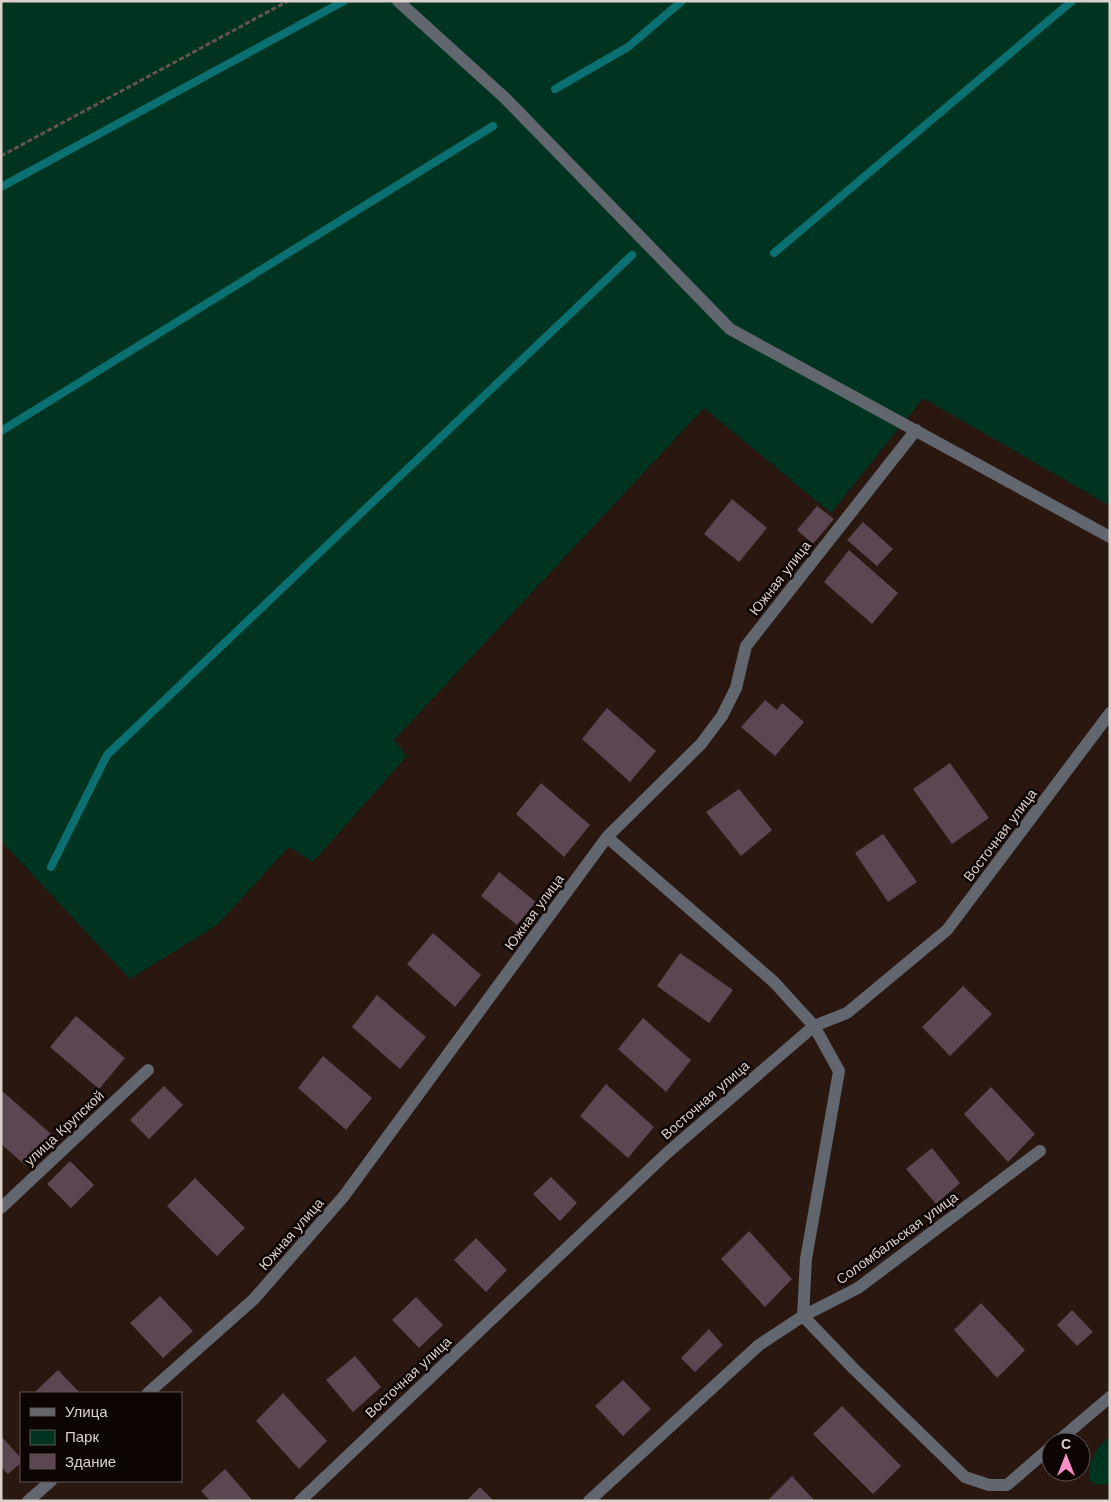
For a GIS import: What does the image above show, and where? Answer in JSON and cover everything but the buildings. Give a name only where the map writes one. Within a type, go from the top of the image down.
[{"type":"street","points":[[398,1],[505,98],[730,329],[1110,537]]},
{"type":"street","name":"Южная улица","points":[[149,1392],[254,1299],[344,1196],[607,837],[701,744],[722,716],[736,688],[746,646],[916,430]]},
{"type":"street","name":"Восточная улица","points":[[300,1501],[667,1153],[814,1026],[847,1013],[947,930],[1110,713]]},
{"type":"street","points":[[607,837],[774,982],[814,1026],[839,1071],[806,1259],[803,1316],[854,1369],[965,1477],[990,1485],[1007,1486],[1041,1456]]},
{"type":"street","name":"улица Крупской","points":[[1,1208],[148,1070]]},
{"type":"street","name":"Соломбальская улица","points":[[589,1501],[759,1345],[803,1316],[858,1288],[1040,1152]]},
{"type":"street","points":[[1069,1432],[1110,1397]]},
{"type":"street","points":[[28,1501],[50,1482]]},
{"type":"path","points":[[1,156],[288,1]]},
{"type":"green space","points":[[1,1],[1110,1],[1110,506],[923,398],[831,513],[704,408],[394,740],[407,756],[313,862],[289,847],[217,925],[130,979],[1,841]]},
{"type":"green space","points":[[1110,1437],[1110,1484],[1097,1485],[1091,1482],[1091,1463],[1093,1456]]},
{"type":"waterway","points":[[1,187],[344,1]]},
{"type":"waterway","points":[[555,89],[628,47],[682,1]]},
{"type":"waterway","points":[[774,253],[1072,1]]},
{"type":"waterway","points":[[1,431],[493,126]]},
{"type":"waterway","points":[[51,867],[107,755],[632,255]]}]
